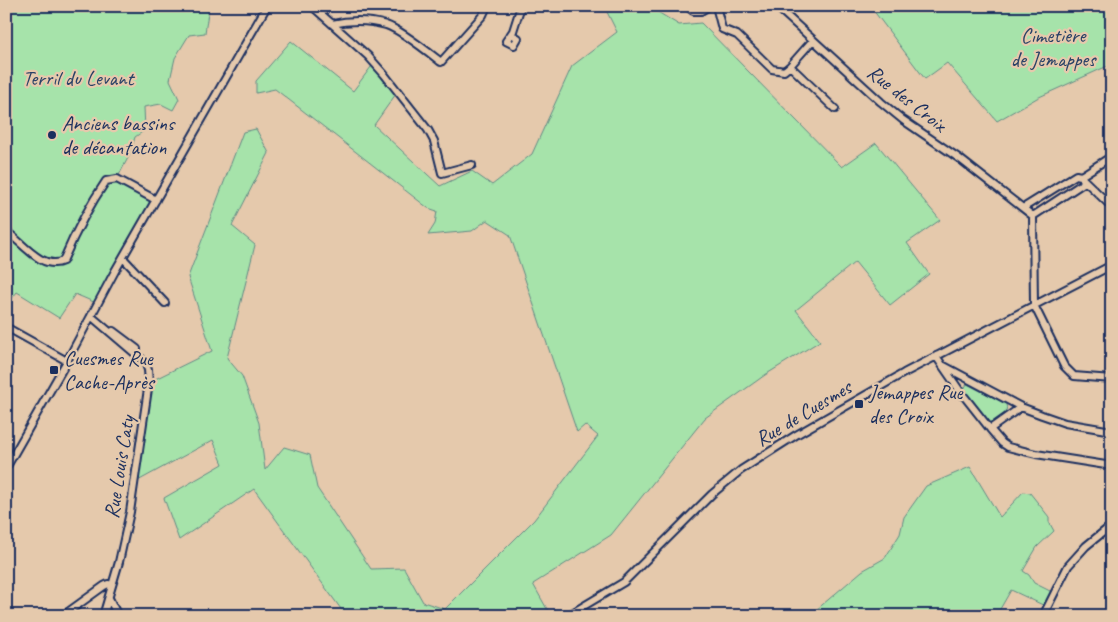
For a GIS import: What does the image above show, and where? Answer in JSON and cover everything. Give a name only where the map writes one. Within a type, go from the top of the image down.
[{"type":"street","points":[[6,468],[267,6]]},
{"type":"street","points":[[312,6],[384,74],[428,130],[434,141],[442,173],[472,165]]},
{"type":"street","points":[[332,24],[349,20],[387,25],[420,45],[441,62],[483,15],[487,6]]},
{"type":"street","points":[[511,34],[521,6]]},
{"type":"street","points":[[687,6],[693,12],[701,11],[709,6]]},
{"type":"street","points":[[716,6],[722,29],[737,35],[772,69],[784,70],[790,66],[813,40]]},
{"type":"street","name":"Rue des Croix","points":[[776,6],[903,120],[960,159],[1033,216]]},
{"type":"street","points":[[790,66],[835,109]]},
{"type":"street","points":[[1023,208],[1076,176],[1081,176],[1112,156]]},
{"type":"street","points":[[1081,176],[1112,207]]},
{"type":"street","points":[[6,231],[36,257],[57,264],[63,261],[69,245],[106,182],[111,179],[117,179],[156,200]]},
{"type":"street","points":[[1085,182],[1033,216],[1034,305],[1064,366],[1074,376],[1112,379]]},
{"type":"street","points":[[123,258],[165,303]]},
{"type":"street","name":"Rue de Cuesmes","points":[[567,616],[624,582],[712,494],[741,470],[796,435],[936,356],[1112,265]]},
{"type":"street","name":"Rue Louis Caty","points":[[91,316],[145,362],[149,382],[130,512],[119,562],[103,616]]},
{"type":"street","points":[[6,327],[67,361]]},
{"type":"street","points":[[107,330],[114,331],[137,350]]},
{"type":"street","points":[[936,356],[960,391],[1002,443],[1014,450],[1112,466]]},
{"type":"street","points":[[942,365],[1021,406],[1066,423],[1112,431]]},
{"type":"street","points":[[960,391],[960,387],[964,382],[974,381]]},
{"type":"street","points":[[990,429],[1021,406]]},
{"type":"street","points":[[1044,616],[1068,566],[1086,546],[1112,525]]},
{"type":"street","points":[[68,612],[104,586],[112,585]]},
{"type":"street","points":[[108,598],[118,616]]},
{"type":"green space","name":"Terril du Levant","points":[[6,6],[209,6],[205,33],[189,35],[175,58],[170,80],[179,99],[173,110],[161,104],[144,107],[145,130],[135,137],[130,154],[117,179],[156,200],[96,303],[75,294],[59,318],[17,292],[6,306]]},
{"type":"green space","points":[[604,6],[648,6],[679,25],[701,23],[842,167],[876,143],[940,220],[907,243],[929,274],[890,305],[855,262],[796,310],[820,341],[765,375],[705,418],[611,535],[533,584],[551,616],[346,616],[254,489],[179,540],[164,498],[223,464],[213,440],[134,483],[149,382],[212,351],[188,277],[243,132],[256,129],[269,153],[232,226],[255,245],[227,358],[242,376],[259,423],[265,470],[284,447],[310,455],[317,488],[371,569],[404,568],[423,602],[445,609],[534,520],[598,436],[585,425],[577,432],[510,235],[487,220],[472,231],[428,235],[435,224],[437,211],[428,208],[275,89],[256,93],[256,81],[291,41],[353,91],[374,63],[398,91],[374,125],[440,186],[472,171],[492,185],[532,154],[572,66],[617,32]]},
{"type":"green space","name":"Cimetière de Jemappes","points":[[870,6],[1112,6],[1112,64],[1037,98],[997,121],[947,63],[925,79]]},
{"type":"green space","points":[[967,384],[1006,404],[1005,413],[993,422],[990,422],[964,389]]},
{"type":"green space","points":[[970,467],[1000,517],[1023,492],[1030,493],[1049,517],[1049,522],[1054,531],[1037,547],[1023,571],[1029,575],[1034,583],[1052,592],[1045,606],[1011,590],[996,616],[809,616],[862,571],[885,558],[900,534],[904,517],[926,486]]},
{"type":"place","name":"Anciens bassins de décantation","points":[[52,135]]},
{"type":"place","name":"Cuesmes Rue Cache-Après","points":[[54,370]]},
{"type":"place","name":"Jemappes Rue des Croix","points":[[859,404]]}]
